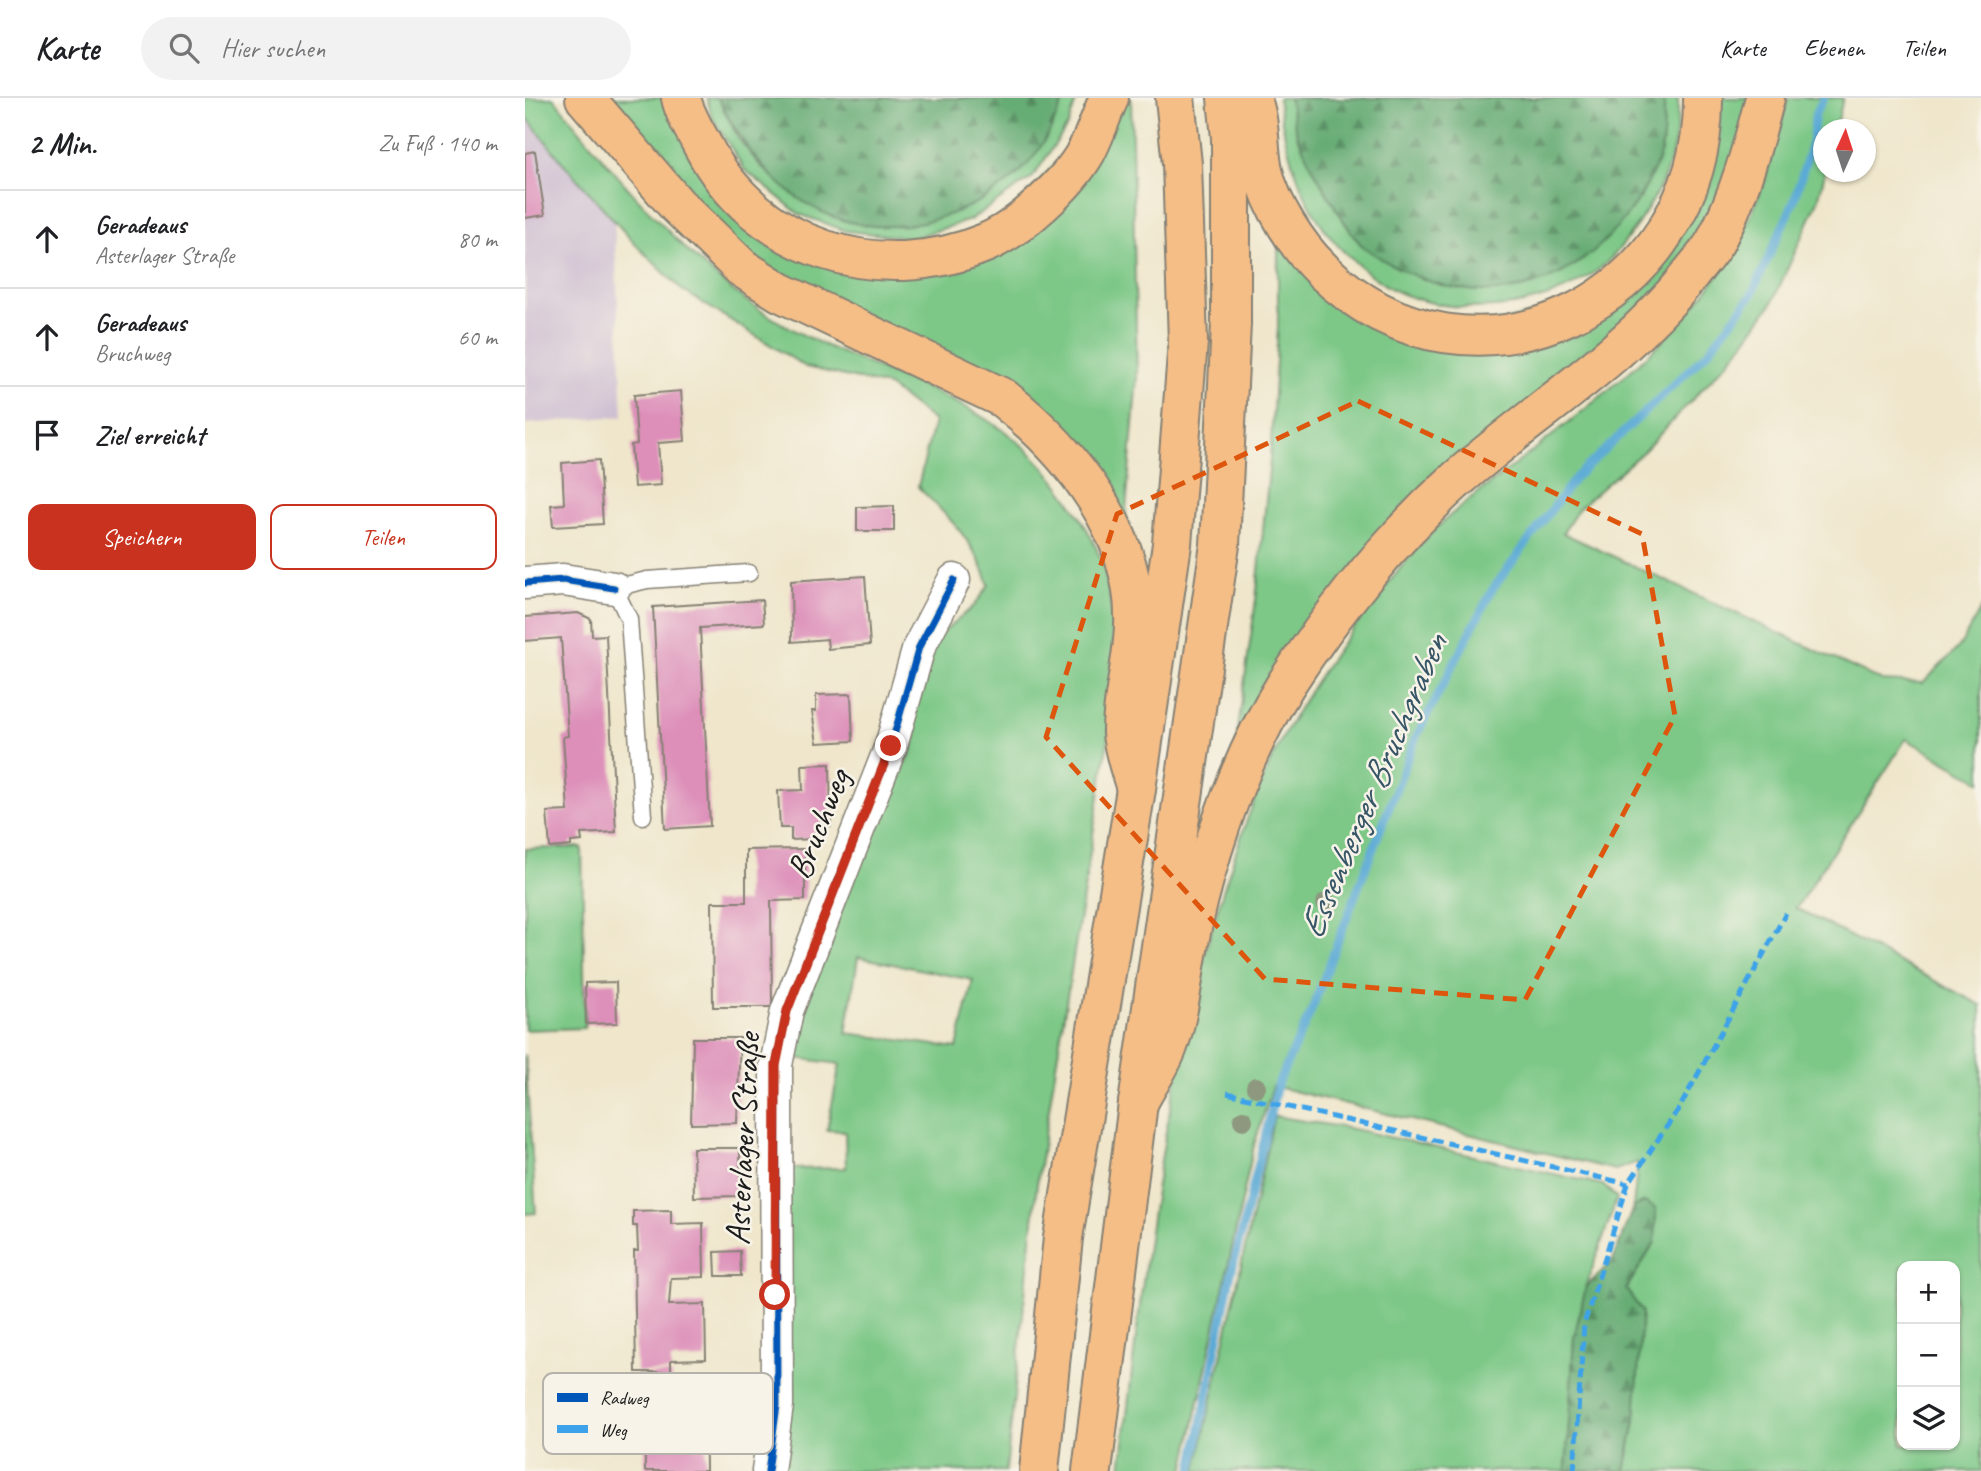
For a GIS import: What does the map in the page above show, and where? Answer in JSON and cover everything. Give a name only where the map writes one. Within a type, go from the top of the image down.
[{"type":"highway","points":[[585,98],[677,205],[742,268],[780,292],[1003,398],[1027,418],[1072,465],[1104,512],[1132,586],[1135,628],[1122,735],[1136,789]]},
{"type":"highway","points":[[681,98],[719,176],[759,216],[797,241],[860,260],[926,261],[986,243],[1043,204],[1085,153],[1109,98]]},
{"type":"highway","points":[[1039,1471],[1063,1238],[1136,789],[1172,544],[1188,342],[1182,164],[1175,98]]},
{"type":"highway","points":[[1092,1471],[1138,1103],[1220,545],[1231,324],[1231,138],[1227,98]]},
{"type":"highway","points":[[1251,98],[1263,173],[1284,219],[1320,268],[1359,302],[1405,324],[1455,337],[1500,335],[1573,315],[1620,283],[1654,249],[1681,209],[1695,171],[1703,126],[1703,98]]},
{"type":"highway","points":[[1138,1103],[1167,1048],[1193,922],[1210,858],[1239,775],[1283,689],[1325,625],[1384,552],[1455,482],[1568,393],[1649,322],[1679,288],[1714,244],[1744,178],[1765,98]]},
{"type":"street","points":[[525,583],[563,580],[614,588]]},
{"type":"street","name":"Bruchweg","points":[[799,980],[891,746],[919,647],[954,580]]},
{"type":"street","name":"Asterlager Straße","points":[[773,1434],[777,1405],[776,1065],[787,1011],[799,980]]},
{"type":"lane","points":[[643,816],[629,618],[614,588],[647,580],[749,573]]},
{"type":"highlighted area","points":[[1358,401],[1642,534],[1675,716],[1525,1000],[1265,979],[1046,737],[1117,514]]},
{"type":"shaded area","points":[[525,113],[614,221],[623,416],[525,424]]},
{"type":"green space","points":[[525,98],[554,98],[621,180],[672,235],[725,284],[770,317],[811,339],[966,407],[1007,433],[1042,465],[1059,485],[1085,526],[1102,562],[1110,599],[1113,636],[1110,728],[1037,1184],[1006,1471],[779,1471],[787,1169],[846,1168],[845,1131],[827,1130],[840,1064],[788,1057],[793,1020],[927,646],[975,605],[989,585],[969,543],[951,520],[918,487],[934,421],[888,386],[806,367],[682,290],[635,244],[563,163],[525,115]],"holes":[[[858,957],[973,980],[957,1048],[846,1033]]]},
{"type":"green space","points":[[598,98],[670,98],[735,210],[951,272],[1119,98],[1131,98],[1137,376],[1124,535],[1066,445],[742,252]]},
{"type":"green space","points":[[707,98],[718,98],[738,138],[762,168],[796,196],[834,217],[875,226],[913,224],[1060,110],[1064,98],[1077,98],[1068,125],[1033,177],[970,220],[913,238],[846,231],[799,214],[744,169],[711,115]]},
{"type":"green space","points":[[718,98],[1064,98],[1052,127],[1035,155],[1002,187],[958,211],[933,220],[883,226],[858,224],[834,217],[796,197],[764,168],[751,152]]},
{"type":"green space","points":[[1278,98],[1289,98],[1298,139],[1640,199],[1661,151],[1665,98],[1678,98],[1678,116],[1673,149],[1664,178],[1639,222],[1610,259],[1577,284],[1553,294],[1529,302],[1479,308],[1429,302],[1397,292],[1365,271],[1344,252],[1330,236],[1307,200],[1291,160]]},
{"type":"green space","points":[[1289,98],[1665,98],[1663,138],[1658,160],[1640,196],[1623,220],[1596,249],[1566,270],[1534,284],[1501,291],[1467,290],[1433,283],[1399,268],[1358,241],[1329,197],[1303,149]]},
{"type":"green space","points":[[1713,98],[1754,98],[1724,192],[1665,286],[1519,416],[1233,763],[1256,600],[1270,460],[1278,327],[1278,243],[1426,340],[1636,288]]},
{"type":"green space","points":[[1788,98],[1843,98],[1838,119],[1813,119],[1813,182],[1823,182],[1818,201],[1772,303],[1736,353],[1645,450],[1579,508],[1563,533],[1882,681],[1923,683],[1959,647],[1981,609],[1981,782],[1906,739],[1797,907],[1794,907],[1981,1005],[1981,1471],[1625,1471],[1635,1421],[1626,1289],[1655,1242],[1656,1209],[1645,1202],[1633,1207],[1638,1162],[1615,1170],[1273,1086],[1254,1145],[1184,1471],[1121,1471],[1147,1252],[1186,1032],[1223,891],[1268,767],[1301,705],[1330,660],[1426,538],[1471,498],[1593,403],[1677,326],[1723,267],[1750,218],[1769,167]]},
{"type":"green space","points":[[582,847],[585,1028],[525,1030],[525,849]]},
{"type":"green space","points":[[525,1054],[536,1213],[525,1214]]},
{"type":"green space","points":[[1274,1116],[1353,1129],[1603,1185],[1617,1198],[1586,1287],[1574,1338],[1566,1471],[1196,1471]]},
{"type":"green space","points":[[1645,1202],[1656,1209],[1655,1242],[1626,1289],[1642,1311],[1635,1421],[1625,1471],[1566,1471],[1574,1338],[1586,1287],[1613,1260],[1633,1207]]},
{"type":"building","points":[[535,151],[545,215],[525,218],[525,153]]},
{"type":"building","points":[[681,391],[685,441],[658,443],[661,485],[634,487],[631,445],[637,444],[634,395]]},
{"type":"building","points":[[599,460],[603,524],[553,527],[551,505],[564,504],[562,463]]},
{"type":"building","points":[[894,506],[894,531],[857,531],[857,507]]},
{"type":"building","points":[[865,576],[870,645],[828,649],[827,639],[792,642],[791,581]]},
{"type":"building","points":[[762,600],[764,624],[700,628],[710,826],[665,829],[653,607]]},
{"type":"building","points":[[578,613],[591,619],[592,636],[606,635],[616,832],[581,834],[582,841],[571,842],[571,846],[550,848],[547,812],[568,811],[563,737],[568,736],[561,638],[525,641],[525,617]]},
{"type":"building","points":[[851,694],[853,741],[817,743],[812,711],[816,711],[816,695]]},
{"type":"building","points":[[830,764],[831,826],[815,827],[815,839],[791,840],[791,828],[780,828],[778,791],[803,790],[802,765]]},
{"type":"building","points":[[805,849],[805,900],[771,901],[772,1007],[713,1007],[712,902],[746,902],[746,850]]},
{"type":"building","points":[[616,982],[617,1023],[586,1024],[585,983]]},
{"type":"building","points":[[693,1038],[740,1038],[737,1123],[691,1124]]},
{"type":"building","points":[[693,1148],[740,1148],[741,1196],[694,1197]]},
{"type":"building","points":[[671,1210],[671,1224],[703,1223],[704,1277],[671,1278],[669,1305],[705,1304],[706,1359],[671,1360],[671,1372],[636,1372],[634,1251],[638,1251],[637,1226],[633,1226],[633,1211]]},
{"type":"building","points":[[740,1251],[741,1276],[716,1276],[715,1252]]},
{"type":"building","points":[[645,1454],[706,1454],[706,1471],[645,1471]]},
{"type":"waterway","name":"Essenberger Bruchgraben","points":[[1192,1471],[1230,1279],[1278,1083],[1310,1014],[1416,737],[1492,590],[1575,478],[1707,353],[1751,296],[1794,201],[1812,141],[1815,114],[1824,98]]},
{"type":"marked path","points":[[1574,1471],[1584,1324],[1628,1184],[1680,1107],[1786,913]]},
{"type":"marked path","points":[[1227,1093],[1628,1184]]},
{"type":"cycle path","points":[[525,583],[563,580],[614,588]]},
{"type":"cycle path","points":[[773,1434],[777,1405],[776,1065],[787,1011],[891,746],[919,647],[954,580]]},
{"type":"cycle path","points":[[768,1471],[770,1454]]},
{"type":"route","points":[[775,1295],[776,1065],[787,1011],[891,746]]}]
